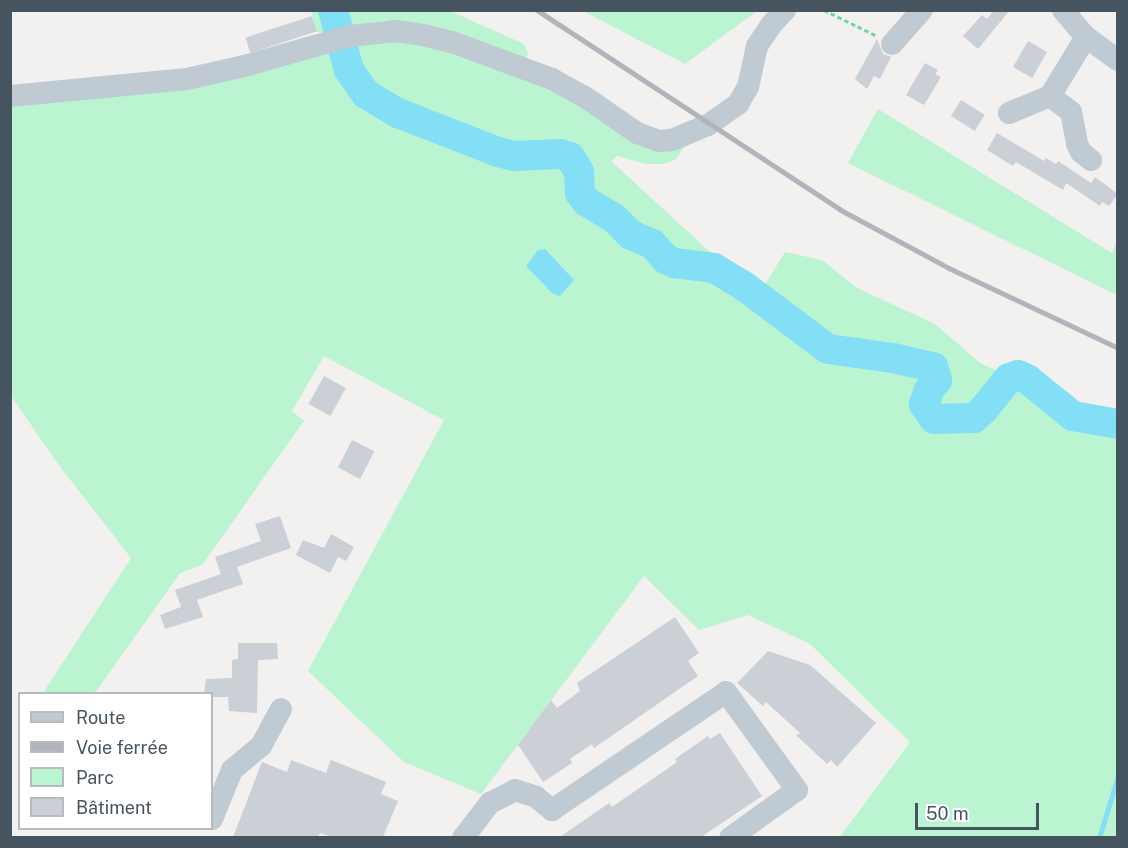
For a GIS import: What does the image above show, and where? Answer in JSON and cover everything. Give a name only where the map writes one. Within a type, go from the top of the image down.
[{"type":"street","points":[[10,96],[187,79],[214,74],[350,36],[394,31],[423,35],[462,46],[562,83],[637,133],[665,141],[682,137],[699,129],[738,104],[748,87],[757,46],[771,25],[785,10]]},
{"type":"street","points":[[892,44],[914,23],[922,10]]},
{"type":"street","points":[[1063,10],[1086,37],[1118,60]]},
{"type":"street","points":[[1009,113],[1050,96],[1086,37]]},
{"type":"street","points":[[1050,96],[1071,112],[1077,144],[1081,152],[1091,160]]},
{"type":"street","points":[[464,837],[490,803],[515,790],[523,791],[552,810],[726,693],[797,790],[730,837]]},
{"type":"street","points":[[213,817],[232,770],[261,746],[281,709]]},
{"type":"path","points":[[824,10],[892,44]]},
{"type":"green space","points":[[311,11],[450,11],[524,44],[528,53],[524,67],[686,145],[675,160],[663,164],[646,164],[617,156],[611,161],[758,296],[785,252],[822,260],[857,288],[935,324],[980,363],[1012,377],[1018,375],[1027,379],[1073,416],[1117,424],[1117,837],[840,837],[910,742],[810,644],[748,615],[699,630],[644,576],[481,794],[404,762],[308,671],[444,420],[324,356],[292,411],[304,421],[202,565],[180,573],[96,692],[44,692],[131,558],[58,464],[11,396],[11,96],[187,79],[338,35],[317,32]]},
{"type":"green space","points":[[583,11],[757,11],[685,64]]},
{"type":"green space","points":[[878,109],[1112,253],[1117,241],[1117,295],[848,163]]},
{"type":"water","points":[[366,81],[376,93],[374,107],[363,104],[352,89]]},
{"type":"water","points":[[545,249],[574,280],[560,296],[553,294],[526,266],[538,250]]},
{"type":"building","points":[[994,10],[1010,10],[978,49],[963,36],[982,15],[987,19]]},
{"type":"building","points":[[312,16],[317,31],[250,53],[245,38]]},
{"type":"building","points":[[877,39],[883,54],[891,57],[880,79],[874,76],[867,89],[855,79]]},
{"type":"building","points":[[1028,41],[1047,52],[1032,78],[1013,67]]},
{"type":"building","points":[[925,63],[938,70],[935,74],[941,77],[924,105],[906,95]]},
{"type":"building","points":[[961,100],[985,115],[975,131],[951,116]]},
{"type":"building","points":[[997,133],[1044,161],[1046,158],[1056,164],[1058,161],[1091,183],[1095,177],[1118,194],[1109,206],[1102,202],[1100,206],[1066,183],[1063,190],[1016,162],[1013,166],[987,150]]},
{"type":"building","points":[[324,376],[346,388],[330,416],[308,404]]},
{"type":"building","points":[[352,440],[374,451],[360,479],[338,468]]},
{"type":"building","points":[[280,516],[291,548],[237,567],[243,584],[197,600],[203,617],[165,629],[160,615],[181,607],[175,590],[221,574],[215,557],[261,541],[255,524]]},
{"type":"building","points":[[331,534],[354,547],[346,561],[338,557],[330,573],[296,555],[303,540],[324,548]]},
{"type":"building","points":[[675,617],[699,653],[688,661],[698,676],[594,748],[592,744],[570,759],[572,763],[543,782],[518,745],[551,700],[557,708],[580,691],[577,683]]},
{"type":"building","points":[[238,643],[277,643],[278,659],[258,660],[257,713],[229,711],[228,697],[213,697],[213,692],[204,692],[206,679],[232,678],[232,660],[238,659]]},
{"type":"building","points":[[768,651],[810,665],[876,723],[837,767],[831,760],[827,764],[796,735],[800,733],[766,702],[763,706],[737,683]]},
{"type":"building","points":[[720,733],[762,796],[701,837],[560,837],[609,803],[612,807],[677,762],[675,759],[708,736],[710,739]]},
{"type":"building","points":[[291,760],[326,773],[331,760],[386,782],[381,794],[398,801],[383,837],[332,837],[320,833],[318,837],[233,837],[262,762],[287,772]]},
{"type":"waterway","points":[[333,10],[349,70],[366,94],[398,113],[498,152],[514,156],[560,154],[570,157],[579,172],[580,193],[587,202],[614,218],[631,235],[652,244],[666,259],[674,263],[714,268],[744,286],[828,349],[893,358],[933,367],[937,380],[929,390],[924,404],[934,419],[974,418],[1009,378],[1018,375],[1027,379],[1073,416],[1118,424]]},
{"type":"waterway","points":[[1099,838],[1118,776]]},
{"type":"railway","points":[[537,10],[841,210],[949,268],[1118,348]]}]
